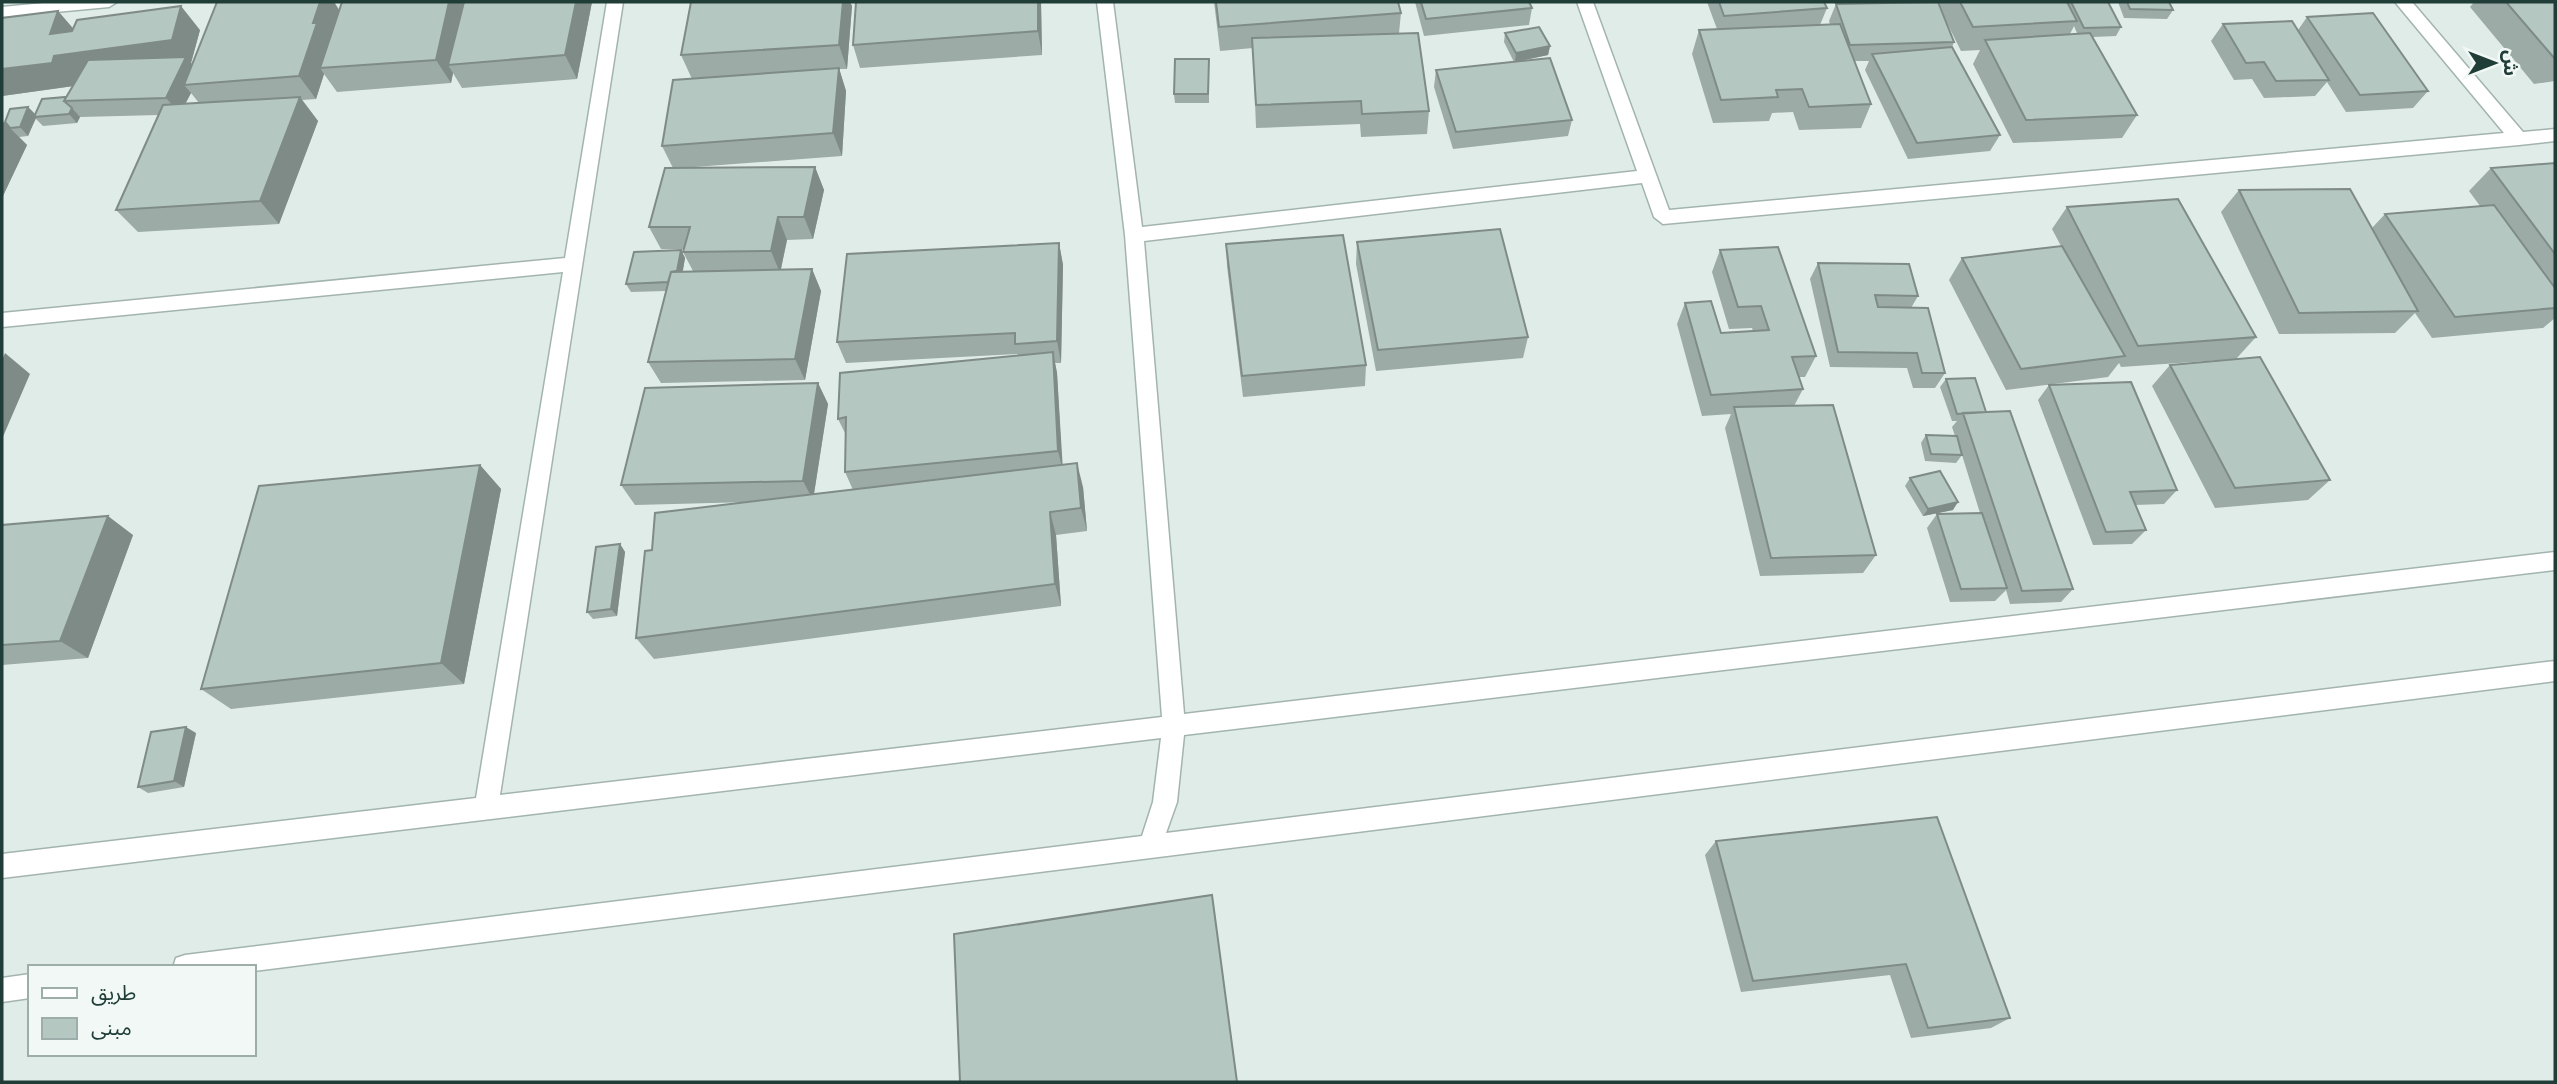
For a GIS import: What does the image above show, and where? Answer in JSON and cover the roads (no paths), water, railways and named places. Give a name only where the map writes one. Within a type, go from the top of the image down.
[{"type":"street","points":[[2,12],[109,2]]},
{"type":"street","points":[[486,808],[615,2]]},
{"type":"street","points":[[1105,2],[1134,235],[1174,726],[1165,802],[1150,846]]},
{"type":"street","points":[[1585,2],[1663,217],[2555,135]]},
{"type":"street","points":[[2403,2],[2519,139]]},
{"type":"street","points":[[1134,235],[1649,176]]},
{"type":"street","points":[[2,320],[573,264]]},
{"type":"street","points":[[2,866],[2555,562]]},
{"type":"street","points":[[201,965],[2555,671]]},
{"type":"street","points":[[2,990],[28,986]]}]
